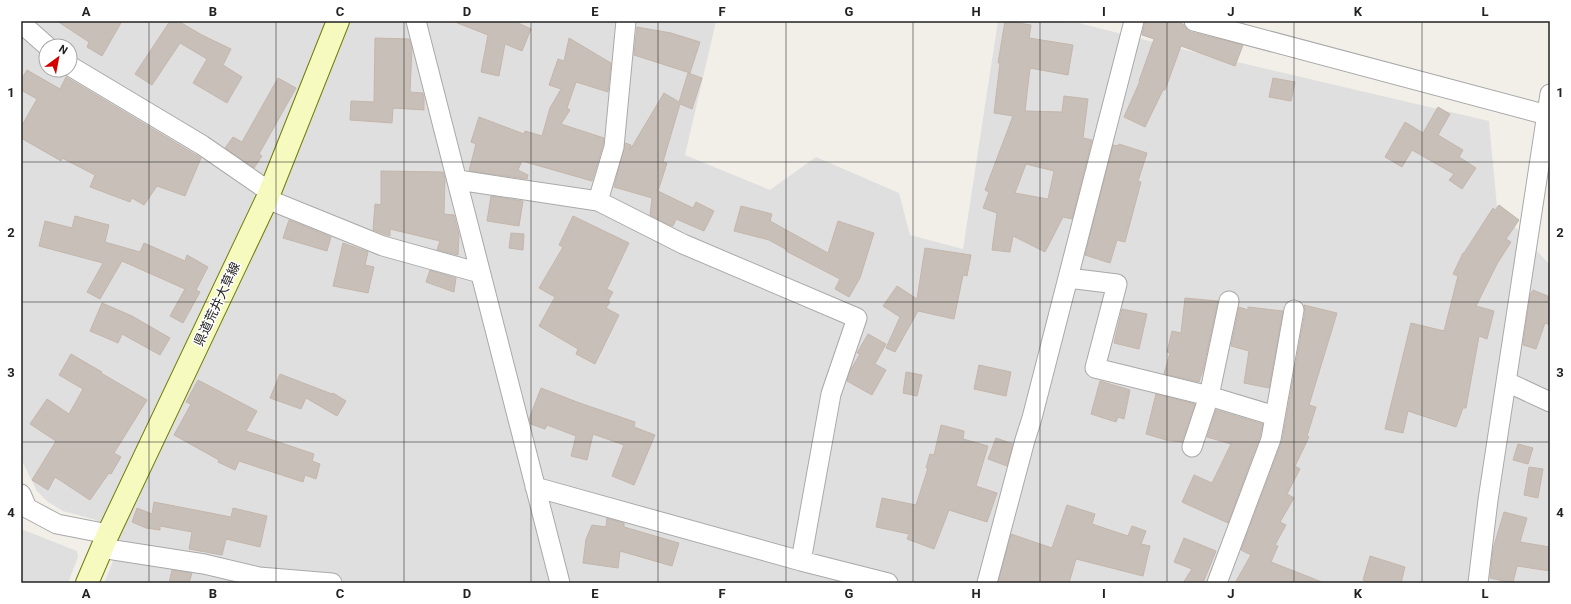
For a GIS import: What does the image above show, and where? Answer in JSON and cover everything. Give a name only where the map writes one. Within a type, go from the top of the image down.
[{"type":"main road","name":"県道荒井大草線","points":[[87,583],[104,541],[268,195],[338,21]]},
{"type":"street","points":[[416,21],[458,180],[480,274],[560,583]]},
{"type":"street","points":[[598,201],[614,147],[626,21]]},
{"type":"street","points":[[987,583],[1032,418],[1134,21]]},
{"type":"street","points":[[1194,21],[1547,115]]},
{"type":"street","points":[[21,24],[38,38]]},
{"type":"street","points":[[78,71],[202,145],[268,195],[383,246],[480,274]]},
{"type":"street","points":[[1478,583],[1488,500],[1550,94]]},
{"type":"street","points":[[458,180],[598,201],[683,244],[857,318],[831,394],[800,561]]},
{"type":"street","points":[[1068,278],[1117,284],[1096,368],[1209,396],[1275,416]]},
{"type":"street","points":[[1192,447],[1209,396],[1229,301]]},
{"type":"street","points":[[1217,583],[1271,439],[1294,310]]},
{"type":"street","points":[[1507,382],[1550,402]]},
{"type":"street","points":[[535,487],[800,561],[888,583]]},
{"type":"street","points":[[21,494],[27,508],[57,524],[104,541],[259,577],[332,583]]},
{"type":"shaded area","points":[[21,21],[716,21],[685,155],[770,190],[816,157],[899,193],[910,235],[963,249],[998,21],[1079,23],[1173,47],[1489,121],[1497,207],[1550,265],[1550,583],[104,583],[121,542],[96,520],[63,511],[48,502],[37,491],[21,459]]},
{"type":"shaded area","points":[[21,529],[77,551],[78,557],[68,583],[21,583]]},
{"type":"building","points":[[57,21],[122,21],[102,56],[87,47],[89,42]]},
{"type":"building","points":[[170,21],[178,21],[231,49],[223,65],[242,77],[227,103],[193,83],[207,59],[180,43],[152,85],[135,74]]},
{"type":"building","points":[[455,21],[514,21],[531,29],[522,51],[505,44],[499,76],[481,72],[488,35]]},
{"type":"building","points":[[1005,21],[1031,25],[1029,38],[1073,45],[1068,75],[1030,68],[1025,111],[1062,112],[1064,96],[1088,99],[1083,138],[1092,140],[1072,219],[1063,217],[1045,252],[1013,236],[1010,252],[992,250],[997,213],[983,208],[989,192],[985,190],[1013,116],[994,113],[1000,63],[998,63]],"holes":[[[1026,164],[1054,171],[1048,199],[1015,193]]]},
{"type":"building","points":[[1145,21],[1175,21],[1183,24],[1191,32],[1243,45],[1235,66],[1181,46],[1165,90],[1163,90],[1145,127],[1124,117],[1140,81],[1154,39],[1142,35]]},
{"type":"building","points":[[637,27],[671,33],[700,42],[690,73],[634,55]]},
{"type":"building","points":[[375,38],[409,39],[412,48],[410,92],[423,93],[424,110],[393,108],[392,123],[350,120],[351,101],[374,102]]},
{"type":"building","points":[[569,38],[611,63],[608,92],[576,82],[567,108],[570,110],[561,124],[604,138],[592,181],[522,161],[518,170],[528,175],[527,179],[469,171],[476,144],[471,142],[479,117],[524,134],[525,131],[542,136],[550,108],[561,89],[549,85],[558,59],[564,61]]},
{"type":"building","points":[[27,70],[38,76],[38,78],[41,78],[60,89],[66,78],[68,78],[201,158],[185,196],[157,186],[144,205],[132,198],[130,202],[90,187],[95,175],[62,158],[61,161],[21,138],[21,127],[37,99],[21,90],[21,80]]},
{"type":"building","points":[[688,73],[702,78],[692,109],[680,104],[663,162],[667,163],[658,191],[693,208],[696,202],[714,211],[704,231],[676,219],[673,226],[669,225],[650,215],[652,198],[614,187],[625,143],[631,145],[630,150],[664,93],[679,102]]},
{"type":"building","points":[[278,78],[296,88],[259,154],[262,156],[254,168],[225,148],[233,137],[242,142]]},
{"type":"building","points":[[1273,78],[1295,82],[1291,101],[1269,97]]},
{"type":"building","points":[[1438,107],[1450,114],[1438,135],[1463,150],[1459,157],[1476,168],[1462,189],[1449,180],[1454,174],[1412,150],[1402,167],[1385,157],[1405,122],[1423,133]]},
{"type":"building","points":[[1119,144],[1147,153],[1138,181],[1141,182],[1125,242],[1117,240],[1110,263],[1085,255],[1113,145],[1118,146]]},
{"type":"building","points":[[381,171],[443,172],[445,178],[444,214],[454,215],[459,235],[458,255],[437,250],[440,241],[390,229],[390,236],[373,230],[375,204],[381,205]]},
{"type":"building","points":[[491,196],[523,201],[519,226],[487,221]]},
{"type":"building","points":[[1499,205],[1519,220],[1506,239],[1511,242],[1497,264],[1476,306],[1494,311],[1487,339],[1479,336],[1466,408],[1463,408],[1456,427],[1408,411],[1403,433],[1385,429],[1411,323],[1444,331],[1458,276],[1453,274],[1463,253],[1493,208],[1495,210]]},
{"type":"building","points":[[741,206],[772,214],[770,221],[828,253],[838,221],[874,233],[860,278],[849,297],[835,289],[840,279],[786,251],[787,250],[769,240],[734,231]]},
{"type":"building","points":[[75,216],[109,225],[105,242],[140,252],[144,243],[185,261],[187,255],[208,267],[196,290],[200,292],[183,323],[170,316],[185,289],[122,261],[100,299],[87,292],[103,263],[39,246],[45,221],[72,228]]},
{"type":"building","points":[[573,216],[629,243],[607,289],[613,292],[608,301],[610,302],[606,308],[619,315],[595,364],[576,354],[578,349],[539,326],[555,297],[539,288],[563,247],[559,245]]},
{"type":"building","points":[[289,220],[331,237],[327,251],[283,238]]},
{"type":"building","points":[[511,233],[524,234],[523,250],[509,248]]},
{"type":"building","points":[[343,243],[368,252],[365,265],[374,267],[368,293],[333,286]]},
{"type":"building","points":[[925,248],[971,255],[967,276],[963,275],[954,319],[918,311],[895,352],[886,348],[900,317],[883,306],[897,286],[917,299]]},
{"type":"building","points":[[430,270],[456,278],[454,292],[426,282]]},
{"type":"building","points":[[1533,290],[1550,297],[1550,325],[1545,323],[1536,349],[1523,345],[1530,295]]},
{"type":"building","points":[[1185,298],[1218,301],[1199,382],[1164,374],[1170,353],[1167,352],[1172,331],[1181,333]]},
{"type":"building","points":[[102,303],[132,316],[170,338],[160,355],[122,334],[118,343],[90,331]]},
{"type":"building","points":[[1304,305],[1337,313],[1309,405],[1316,407],[1307,436],[1309,437],[1295,466],[1300,469],[1287,494],[1294,498],[1280,522],[1286,525],[1275,545],[1278,546],[1271,562],[1322,583],[1235,583],[1251,555],[1241,550],[1282,441],[1305,312]]},
{"type":"building","points":[[1239,307],[1248,310],[1248,307],[1283,311],[1269,388],[1244,383],[1249,351],[1231,346]]},
{"type":"building","points":[[1122,309],[1147,314],[1139,349],[1114,343]]},
{"type":"building","points":[[868,334],[886,344],[875,364],[886,370],[872,395],[847,381],[850,371],[860,354],[857,353]]},
{"type":"building","points":[[71,354],[147,400],[114,453],[121,457],[111,474],[109,473],[90,500],[55,477],[48,490],[32,480],[56,441],[30,424],[47,399],[69,414],[83,389],[59,375]]},
{"type":"building","points":[[979,365],[1011,372],[1006,396],[974,389]]},
{"type":"building","points":[[906,372],[922,375],[917,396],[903,393]]},
{"type":"building","points":[[280,374],[332,394],[333,393],[346,401],[337,416],[306,398],[301,409],[270,398]]},
{"type":"building","points":[[198,380],[257,411],[246,431],[314,454],[312,461],[320,464],[316,479],[305,475],[303,482],[239,461],[235,470],[218,462],[219,460],[174,435],[191,404],[186,402]]},
{"type":"building","points":[[1100,381],[1130,390],[1124,419],[1118,417],[1116,422],[1091,414]]},
{"type":"building","points":[[541,388],[635,422],[634,427],[655,435],[634,485],[612,476],[624,445],[593,434],[587,460],[571,456],[576,436],[547,425],[545,429],[531,424],[529,419]]},
{"type":"building","points":[[1156,394],[1195,404],[1182,442],[1166,440],[1146,434]]},
{"type":"building","points":[[1216,410],[1263,424],[1228,523],[1182,502],[1194,475],[1212,483],[1231,444],[1207,437]]},
{"type":"building","points":[[941,425],[964,431],[963,439],[988,446],[976,486],[997,493],[987,522],[949,510],[934,549],[907,539],[909,534],[876,527],[882,498],[916,505],[928,468],[926,468],[930,454],[934,455]]},
{"type":"building","points":[[996,438],[1013,444],[1007,466],[988,459]]},
{"type":"building","points":[[1518,444],[1533,448],[1528,464],[1513,460]]},
{"type":"building","points":[[1529,467],[1543,469],[1538,498],[1524,495]]},
{"type":"building","points":[[154,502],[231,517],[233,508],[267,516],[260,547],[226,539],[222,555],[189,549],[192,532],[160,526],[160,530],[146,528],[132,522],[137,508],[152,514]]},
{"type":"building","points":[[1067,505],[1095,514],[1092,524],[1128,536],[1132,526],[1146,531],[1141,544],[1150,546],[1143,576],[1076,559],[1069,583],[998,583],[1011,534],[1052,548]]},
{"type":"building","points":[[1504,512],[1527,518],[1520,542],[1550,547],[1550,571],[1517,566],[1513,583],[1490,578],[1493,549]]},
{"type":"building","points":[[607,518],[624,523],[624,527],[679,543],[672,566],[620,551],[618,568],[583,563],[586,539],[592,525],[606,527]]},
{"type":"building","points":[[1184,538],[1216,551],[1203,583],[1183,583],[1192,569],[1174,562]]},
{"type":"building","points":[[1370,556],[1405,567],[1401,583],[1371,583],[1363,580]]},
{"type":"building","points":[[172,570],[192,573],[189,583],[169,583]]}]
